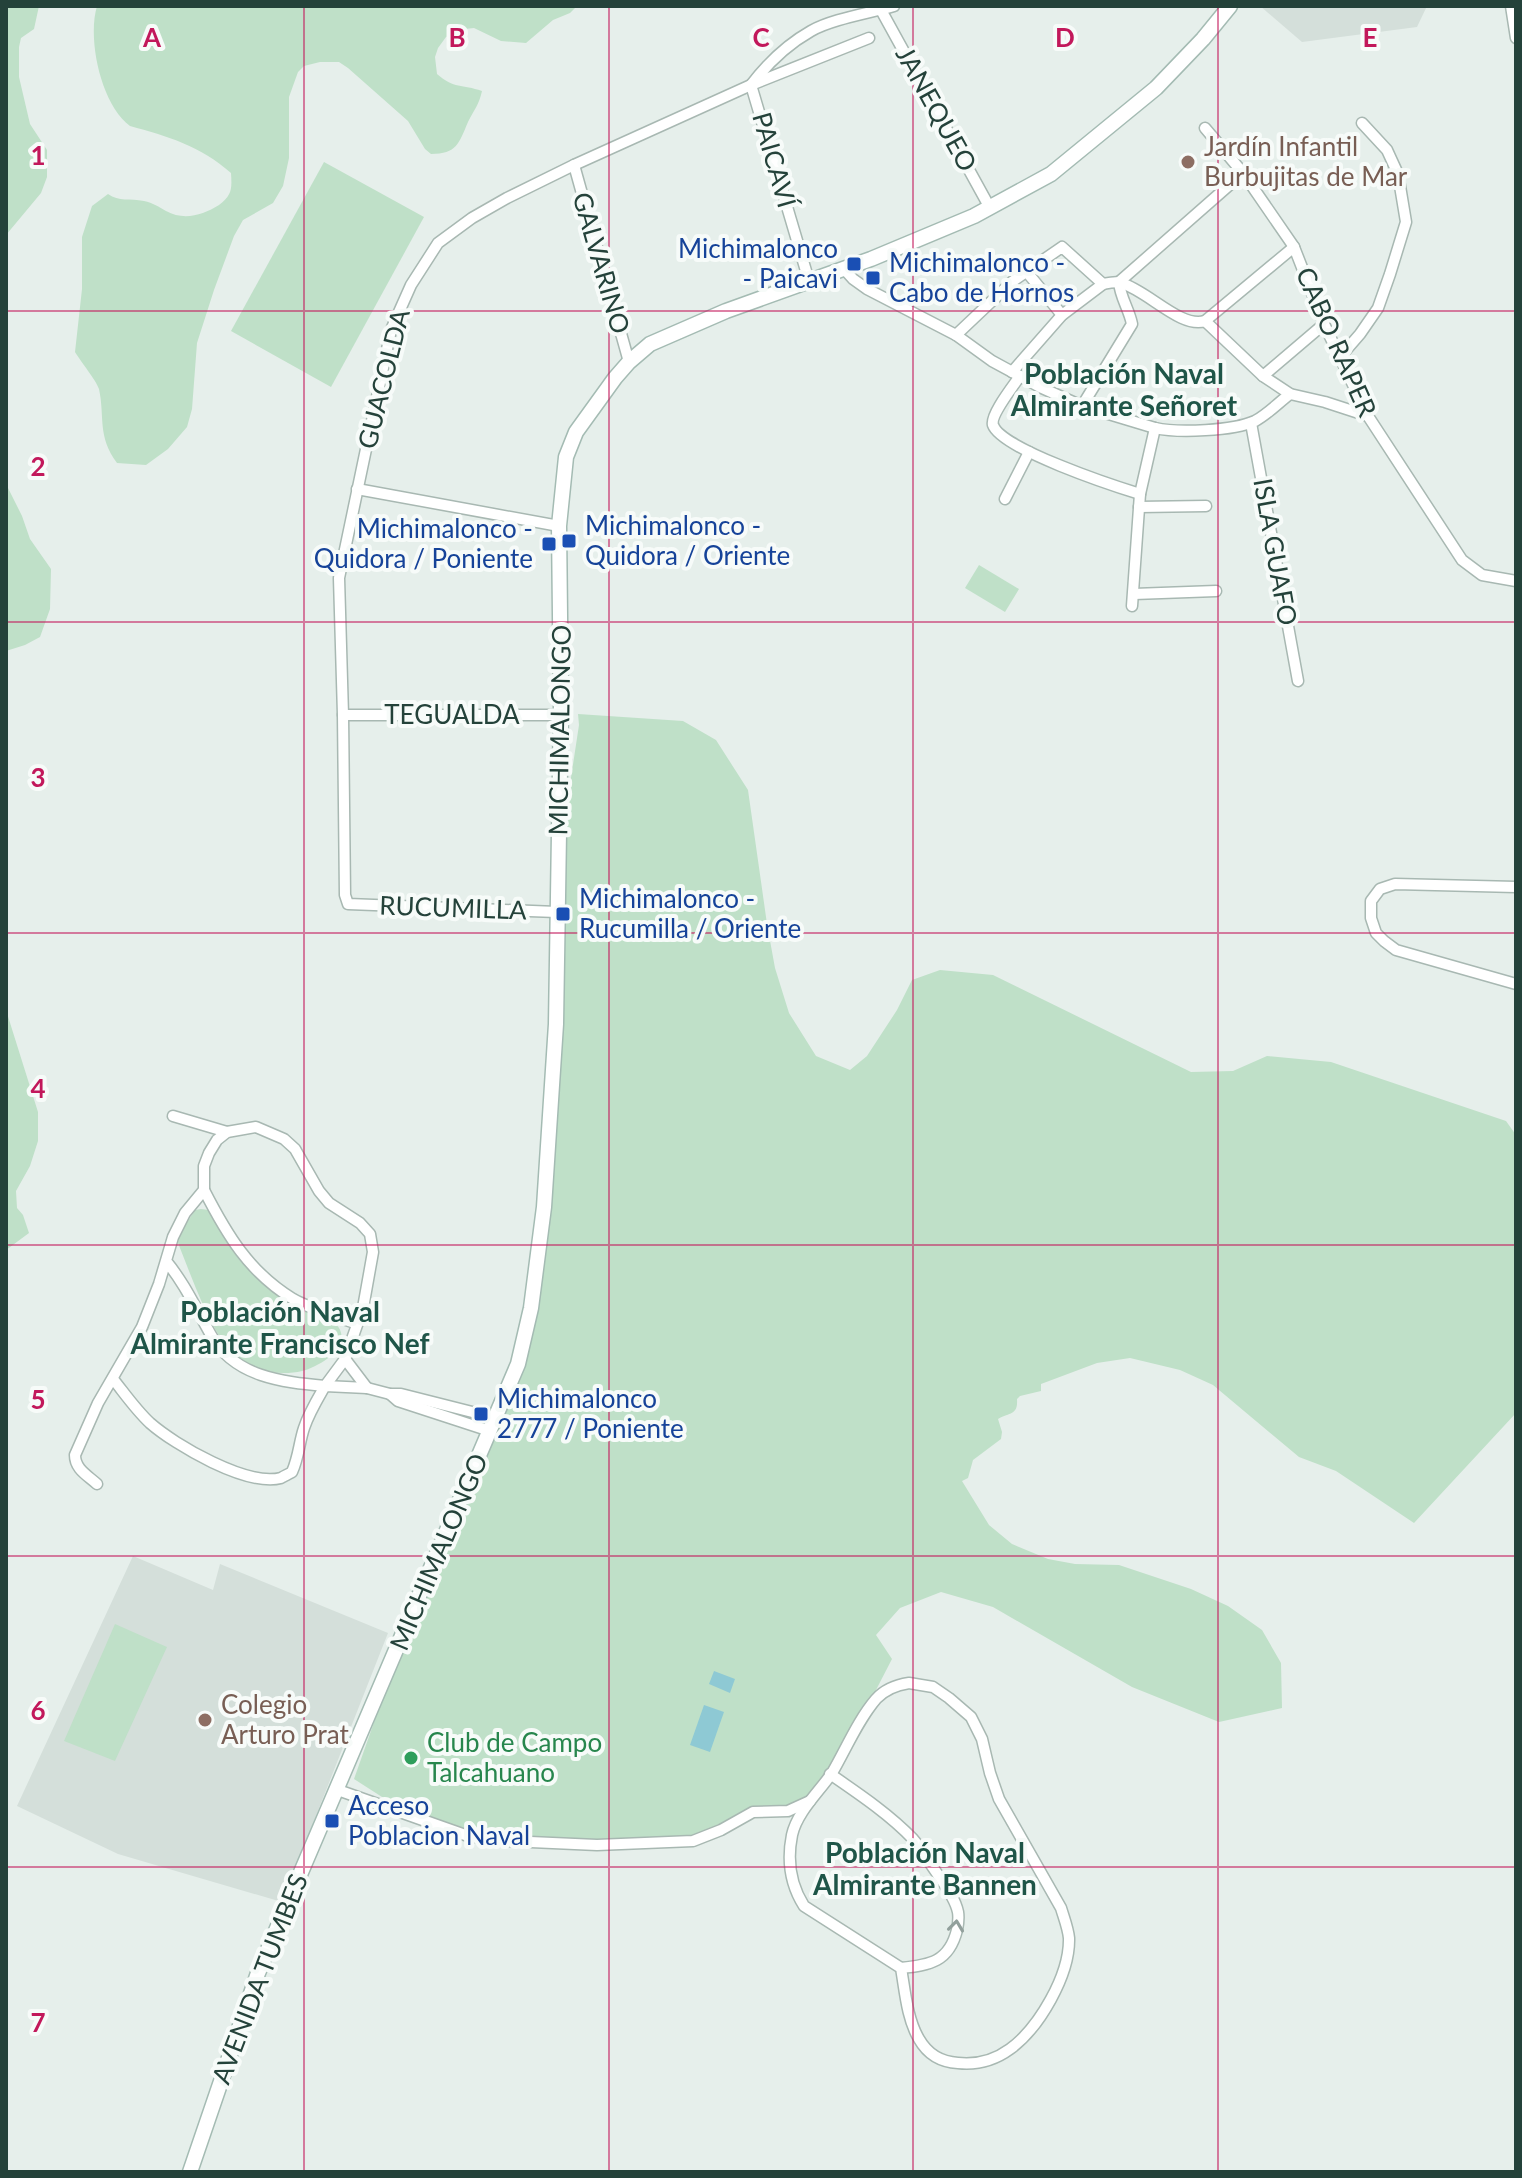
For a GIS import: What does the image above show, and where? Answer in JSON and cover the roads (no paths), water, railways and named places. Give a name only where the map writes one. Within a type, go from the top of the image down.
[{"type":"main road","name":"MICHIMALONGO","points":[[335,1789],[518,1364],[531,1308],[544,1207],[556,1024],[561,715],[559,526],[562,481],[569,446],[576,432],[629,362],[650,344],[726,311],[960,223],[1051,174],[1156,88],[1230,6]]},
{"type":"main road","name":"AVENIDA TUMBES","points":[[190,2172],[258,1973],[335,1789]]},
{"type":"street","points":[[751,85],[788,47],[812,30],[894,6]]},
{"type":"street","points":[[1511,6],[1516,38]]},
{"type":"street","name":"JANEQUEO","points":[[881,10],[990,208]]},
{"type":"street","name":"GUACOLDA","points":[[348,904],[345,895],[339,578],[391,330],[411,285],[438,243],[472,218],[574,165],[751,85],[869,38]]},
{"type":"street","name":"PAICAVÍ","points":[[751,85],[809,281]]},
{"type":"street","points":[[1340,357],[1378,308],[1406,222],[1398,174],[1387,150],[1362,123]]},
{"type":"street","name":"CABO RAPER","points":[[1205,128],[1243,173],[1294,247],[1324,324],[1368,416],[1462,560],[1482,575],[1516,581]]},
{"type":"street","name":"GALVARINO","points":[[574,165],[629,362]]},
{"type":"street","points":[[1119,282],[1243,173]]},
{"type":"street","points":[[956,335],[1026,271],[1062,247],[1103,284]]},
{"type":"street","points":[[1140,494],[1087,478],[1029,452],[999,432],[993,426],[993,417],[1016,374],[1062,315],[1103,284],[1119,282],[1157,301],[1188,322],[1197,324],[1205,321],[1294,247]]},
{"type":"street","points":[[844,269],[853,279],[878,295],[956,335],[1016,374],[1082,406],[1155,428],[1207,430],[1251,423],[1290,394]]},
{"type":"street","points":[[1026,271],[1062,315]]},
{"type":"street","points":[[1082,406],[1132,324],[1119,282]]},
{"type":"street","points":[[1205,321],[1263,376],[1290,394],[1368,416]]},
{"type":"street","points":[[1263,376],[1324,324]]},
{"type":"street","name":"ISLA GUAFO","points":[[1251,423],[1298,681]]},
{"type":"street","points":[[1155,428],[1140,494],[1133,600],[1216,591]]},
{"type":"street","points":[[1005,499],[1029,452]]},
{"type":"street","points":[[357,489],[559,526]]},
{"type":"street","points":[[1139,507],[1206,506]]},
{"type":"street","name":"TEGUALDA","points":[[343,715],[561,715]]},
{"type":"street","points":[[1516,887],[1395,884],[1380,889],[1371,901],[1371,918],[1376,933],[1396,950],[1516,984]]},
{"type":"street","name":"RUCUMILLA","points":[[348,904],[557,912]]},
{"type":"street","points":[[113,1379],[147,1420],[166,1437],[244,1474],[281,1478],[292,1472],[299,1456],[303,1430],[316,1401],[345,1359],[363,1308],[373,1252],[370,1234],[360,1223],[329,1203],[295,1149],[284,1139],[256,1127],[227,1132],[173,1116]]},
{"type":"street","points":[[227,1132],[209,1153],[204,1166],[204,1190],[239,1250],[260,1275],[295,1300],[357,1324]]},
{"type":"street","points":[[97,1484],[80,1469],[75,1455],[98,1403],[142,1327],[173,1237],[185,1213],[204,1190]]},
{"type":"street","points":[[166,1261],[180,1278],[212,1338],[233,1362],[250,1372],[272,1380],[367,1388],[390,1394],[398,1401],[493,1424]]},
{"type":"street","points":[[345,1359],[367,1388]]},
{"type":"street","points":[[830,1774],[913,1838],[942,1880],[958,1912],[958,1924],[954,1942],[937,1961],[901,1968],[804,1906],[791,1878],[790,1858],[793,1831],[878,1697],[894,1685],[909,1683],[933,1687],[971,1717],[982,1739],[999,1799],[1061,1908],[1067,1925],[1069,1939],[1066,1958],[1051,2000],[1012,2047],[984,2061],[967,2064],[945,2062],[931,2055],[918,2039],[909,2012],[901,1968]]},
{"type":"street","points":[[335,1789],[468,1836],[597,1845],[693,1841],[753,1812],[781,1812],[814,1797]]},
{"type":"street","points":[[781,1812],[793,1831]]},
{"type":"water","points":[[714,1671],[735,1679],[730,1693],[709,1684]]},
{"type":"water","points":[[704,1705],[724,1712],[710,1752],[690,1745]]},
{"type":"place","name":"Jardín Infantil Burbujitas de Mar","points":[[1188,162]]},
{"type":"place","name":"Michimalonco - Paicavi","points":[[854,264]]},
{"type":"place","name":"Michimalonco - Cabo de Hornos","points":[[873,278]]},
{"type":"place","name":"Michimalonco - Quidora / Oriente","points":[[569,541]]},
{"type":"place","name":"Michimalonco - Quidora / Poniente","points":[[549,544]]},
{"type":"place","name":"Michimalonco - Rucumilla / Oriente","points":[[563,914]]},
{"type":"place","name":"Michimalonco 2777 / Poniente","points":[[481,1414]]},
{"type":"place","name":"Colegio Arturo Prat","points":[[205,1720]]},
{"type":"place","name":"Club de Campo Talcahuano","points":[[411,1758]]},
{"type":"place","name":"Acceso Poblacion Naval","points":[[332,1821]]},
{"type":"district","name":"Población Naval Almirante Señoret","points":[[1124,390]]},
{"type":"district","name":"Población Naval Almirante Francisco Nef","points":[[280,1328]]},
{"type":"district","name":"Población Naval Almirante Bannen","points":[[925,1869]]}]
